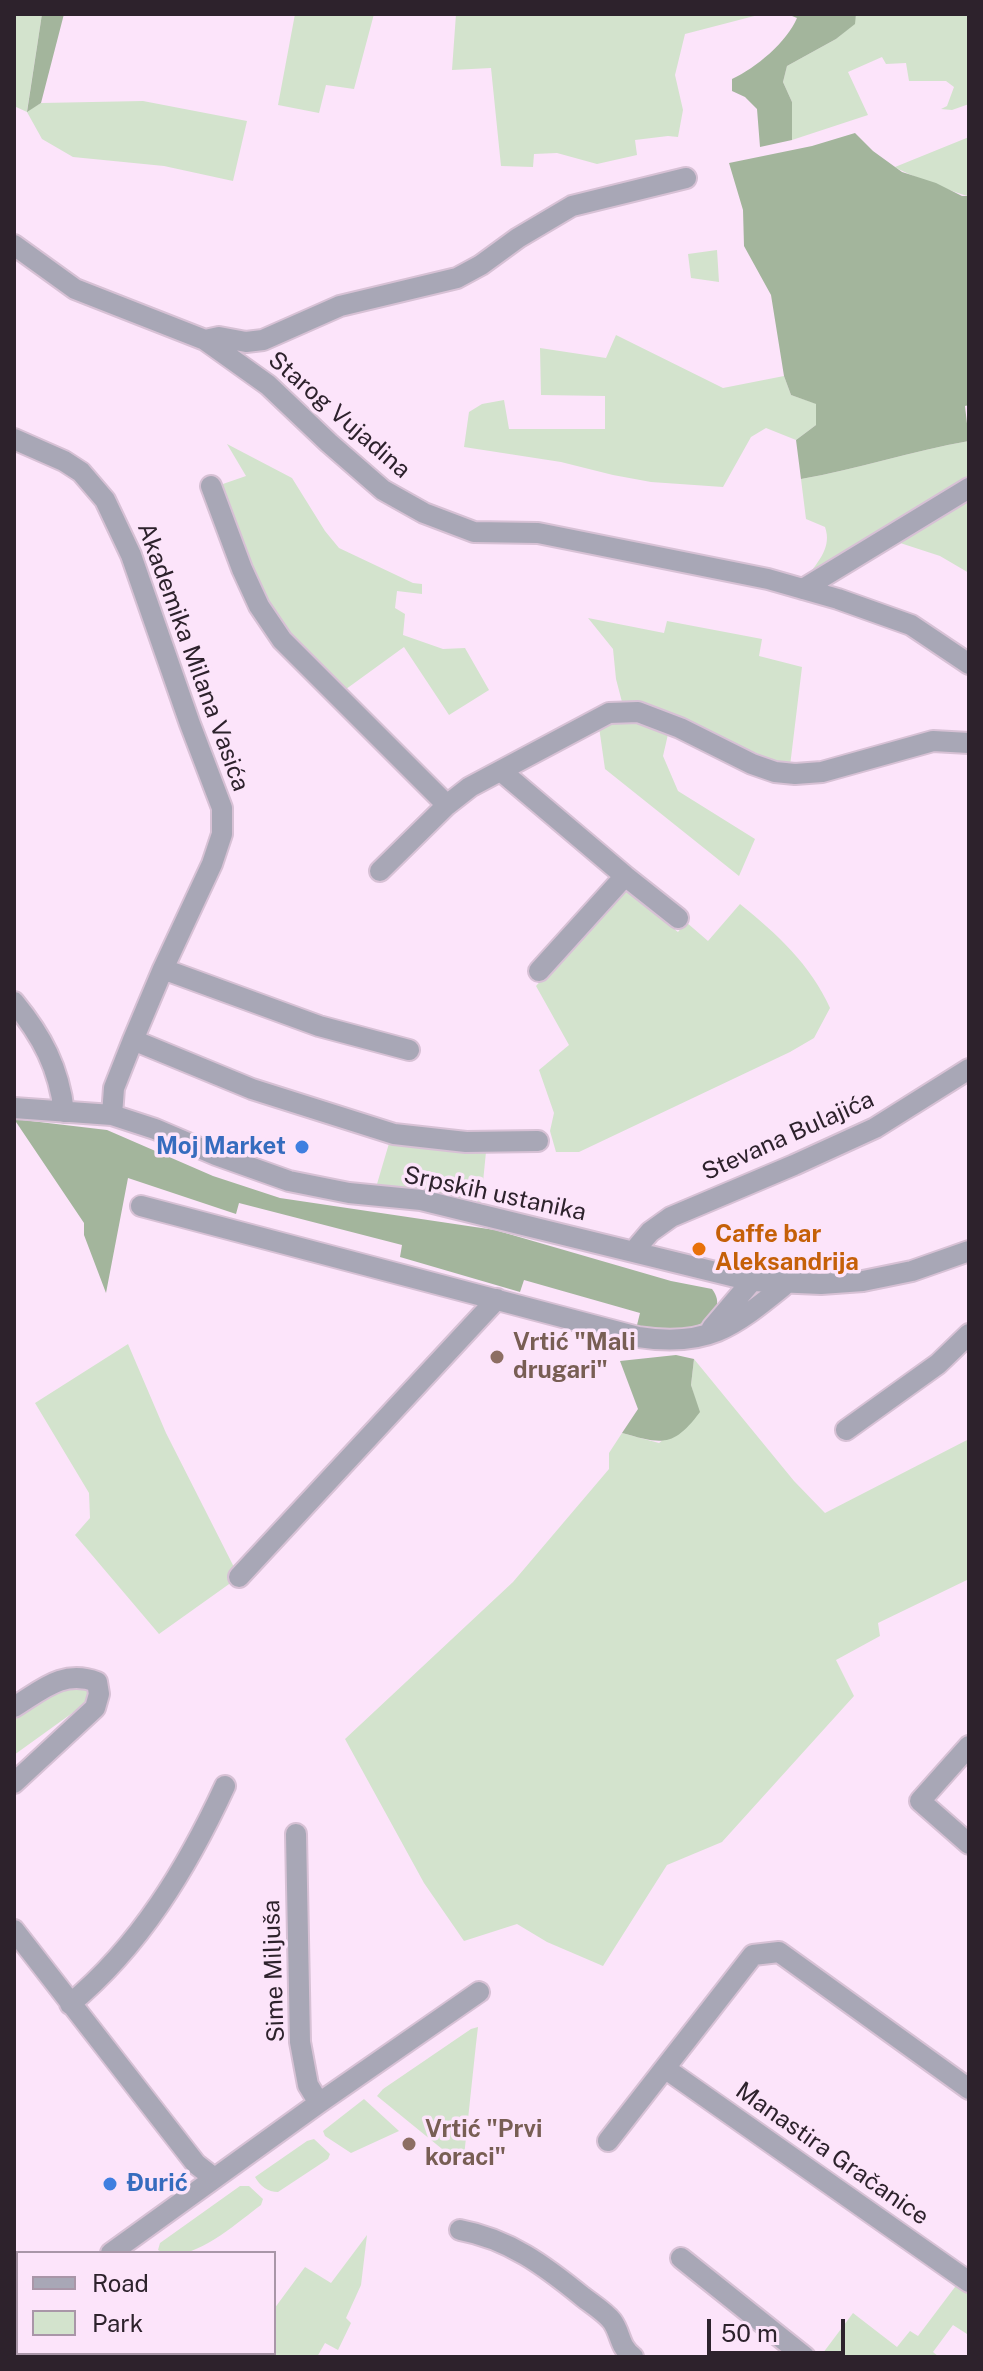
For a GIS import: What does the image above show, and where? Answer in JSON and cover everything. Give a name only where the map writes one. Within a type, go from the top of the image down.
[{"type":"street","points":[[205,340],[219,337],[246,342],[263,340],[340,306],[457,278],[572,206],[686,178]]},
{"type":"street","name":"Starog Vujadina","points":[[14,245],[75,289],[205,340],[268,385],[383,490],[424,513],[474,532],[538,533],[768,579],[911,625],[969,664]]},
{"type":"street","name":"Akademika Milana Vasića","points":[[14,439],[81,472],[105,500],[131,555],[222,808],[222,834],[212,864],[133,1040],[114,1088],[112,1115]]},
{"type":"street","points":[[211,486],[259,606],[282,640],[447,805]]},
{"type":"street","points":[[803,589],[969,488]]},
{"type":"street","points":[[380,871],[447,805],[470,787],[609,713],[638,712],[752,764],[775,772],[795,774],[822,772],[933,741],[969,743]]},
{"type":"street","points":[[501,771],[678,918]]},
{"type":"street","points":[[539,971],[625,876]]},
{"type":"street","points":[[163,969],[319,1026],[409,1050]]},
{"type":"street","points":[[14,1002],[56,1068],[64,1112]]},
{"type":"street","points":[[133,1040],[252,1089],[394,1134],[466,1142],[538,1141]]},
{"type":"street","name":"Stevana Bulajića","points":[[633,1252],[650,1232],[671,1217],[875,1128],[969,1069]]},
{"type":"street","name":"Srpskih ustanika","points":[[14,1108],[112,1115],[289,1181],[338,1191],[421,1200],[752,1281],[821,1284],[884,1278],[969,1251]]},
{"type":"street","points":[[141,1206],[638,1337],[665,1341],[704,1337],[750,1315],[786,1284]]},
{"type":"street","points":[[704,1337],[729,1312],[752,1281]]},
{"type":"street","points":[[239,1577],[497,1299]]},
{"type":"street","points":[[846,1430],[938,1364],[969,1334]]},
{"type":"street","points":[[14,1707],[65,1677],[81,1676],[97,1682],[99,1694],[95,1708],[14,1783]]},
{"type":"street","points":[[969,1746],[920,1801],[969,1844]]},
{"type":"street","points":[[70,2004],[99,1979],[129,1946],[163,1899],[202,1835],[225,1786]]},
{"type":"street","name":"Sime Miljuša","points":[[296,1834],[300,2042],[308,2085],[319,2103]]},
{"type":"street","points":[[14,1930],[196,2164],[214,2178]]},
{"type":"street","points":[[608,2141],[753,1955],[779,1952],[969,2089]]},
{"type":"street","points":[[114,2251],[479,1992]]},
{"type":"street","name":"Manastira Gračanice","points":[[666,2069],[969,2282]]},
{"type":"street","points":[[460,2230],[513,2246],[556,2276],[612,2321],[619,2342],[633,2357]]},
{"type":"street","points":[[681,2258],[805,2357]]},
{"type":"green space","points":[[14,14],[42,14],[27,111],[41,103],[143,101],[247,121],[233,181],[164,166],[73,157],[42,139],[27,112],[14,106]]},
{"type":"green space","points":[[42,14],[64,14],[41,103],[27,112]]},
{"type":"green space","points":[[295,14],[374,14],[354,89],[326,85],[319,113],[278,105]]},
{"type":"green space","points":[[456,14],[762,14],[685,34],[675,75],[683,110],[678,137],[635,140],[637,155],[597,164],[557,153],[534,154],[533,167],[501,166],[491,68],[452,70]]},
{"type":"green space","points":[[787,14],[856,14],[855,24],[836,39],[787,66],[783,82],[792,102],[792,140],[760,147],[757,109],[745,97],[732,91],[732,79],[760,61],[786,36],[797,18]]},
{"type":"green space","points":[[856,14],[969,14],[969,104],[952,110],[941,109],[947,106],[954,87],[946,81],[909,81],[906,63],[886,64],[882,57],[848,72],[868,115],[792,140],[792,102],[783,82],[787,66],[836,39],[854,24]]},
{"type":"green space","points":[[855,133],[902,172],[969,196],[969,405],[965,406],[969,441],[801,479],[796,440],[816,425],[816,404],[791,395],[784,376],[771,295],[744,246],[743,210],[729,163],[812,146]]},
{"type":"green space","points":[[969,137],[969,196],[895,167]]},
{"type":"green space","points":[[717,250],[719,282],[691,278],[688,254]]},
{"type":"green space","points":[[616,335],[723,388],[784,376],[791,395],[817,404],[816,425],[796,440],[766,428],[751,437],[723,487],[651,482],[561,462],[464,447],[469,412],[482,404],[504,400],[509,429],[605,429],[605,396],[541,395],[540,348],[606,358]]},
{"type":"green space","points":[[969,441],[969,573],[940,556],[891,540],[808,576],[823,553],[827,534],[825,527],[806,519],[801,479]]},
{"type":"green space","points":[[227,444],[292,478],[339,548],[413,583],[422,584],[422,594],[397,591],[395,608],[405,614],[403,635],[443,649],[465,648],[489,690],[449,715],[404,647],[342,692],[291,640],[247,567],[220,485],[246,476]]},
{"type":"green space","points":[[588,618],[664,633],[667,621],[762,639],[759,656],[802,667],[790,766],[652,706],[622,702],[613,649]]},
{"type":"green space","points":[[622,721],[669,730],[663,756],[678,791],[755,839],[739,876],[605,769],[599,727]]},
{"type":"green space","points":[[624,888],[678,932],[686,922],[708,941],[740,904],[767,926],[803,964],[830,1008],[814,1038],[790,1052],[579,1152],[556,1152],[550,1131],[554,1113],[539,1070],[569,1045],[536,986]]},
{"type":"green space","points":[[14,1119],[107,1130],[213,1176],[280,1198],[495,1230],[671,1281],[712,1289],[717,1300],[716,1309],[710,1317],[688,1329],[654,1334],[637,1325],[640,1313],[524,1280],[520,1292],[400,1257],[402,1245],[239,1203],[236,1214],[128,1178],[106,1293],[84,1235],[84,1223]]},
{"type":"green space","points":[[390,1140],[486,1152],[481,1202],[377,1184]]},
{"type":"green space","points":[[128,1344],[166,1433],[239,1577],[159,1634],[75,1535],[90,1518],[89,1493],[35,1403]]},
{"type":"green space","points":[[676,1355],[694,1359],[691,1385],[700,1412],[682,1432],[666,1440],[657,1441],[622,1433],[638,1409],[620,1361]]},
{"type":"green space","points":[[694,1359],[794,1481],[825,1513],[969,1439],[969,1579],[878,1623],[880,1636],[836,1660],[854,1696],[722,1842],[667,1865],[603,1966],[547,1942],[517,1924],[464,1941],[424,1883],[345,1739],[513,1582],[609,1469],[609,1453],[622,1433],[659,1443],[699,1412],[691,1385]]},
{"type":"green space","points":[[81,1679],[96,1696],[14,1755],[14,1714]]},
{"type":"green space","points":[[478,2027],[463,2166],[377,2096]]},
{"type":"green space","points":[[364,2099],[399,2131],[351,2153],[325,2136],[323,2131]]},
{"type":"green space","points":[[314,2139],[330,2154],[328,2159],[278,2192],[268,2190],[257,2180],[255,2177]]},
{"type":"green space","points":[[240,2186],[249,2186],[263,2199],[261,2205],[226,2232],[198,2248],[161,2251],[158,2250],[160,2243]]},
{"type":"green space","points":[[367,2235],[361,2285],[346,2318],[351,2323],[338,2350],[325,2343],[317,2357],[203,2357],[276,2355],[276,2306],[305,2267],[331,2283]]},
{"type":"green space","points":[[958,2283],[969,2291],[969,2331],[967,2334],[953,2325],[933,2352],[939,2357],[820,2357],[853,2313],[897,2347],[910,2331],[918,2336]]},
{"type":"place","name":"Moj Market","points":[[302,1147]]},
{"type":"place","name":"Caffe bar Aleksandrija","points":[[699,1249]]},
{"type":"place","name":"Vrtić \"Mali drugari\"","points":[[497,1357]]},
{"type":"place","name":"Vrtić \"Prvi koraci\"","points":[[409,2144]]},
{"type":"place","name":"Đurić","points":[[110,2184]]}]
